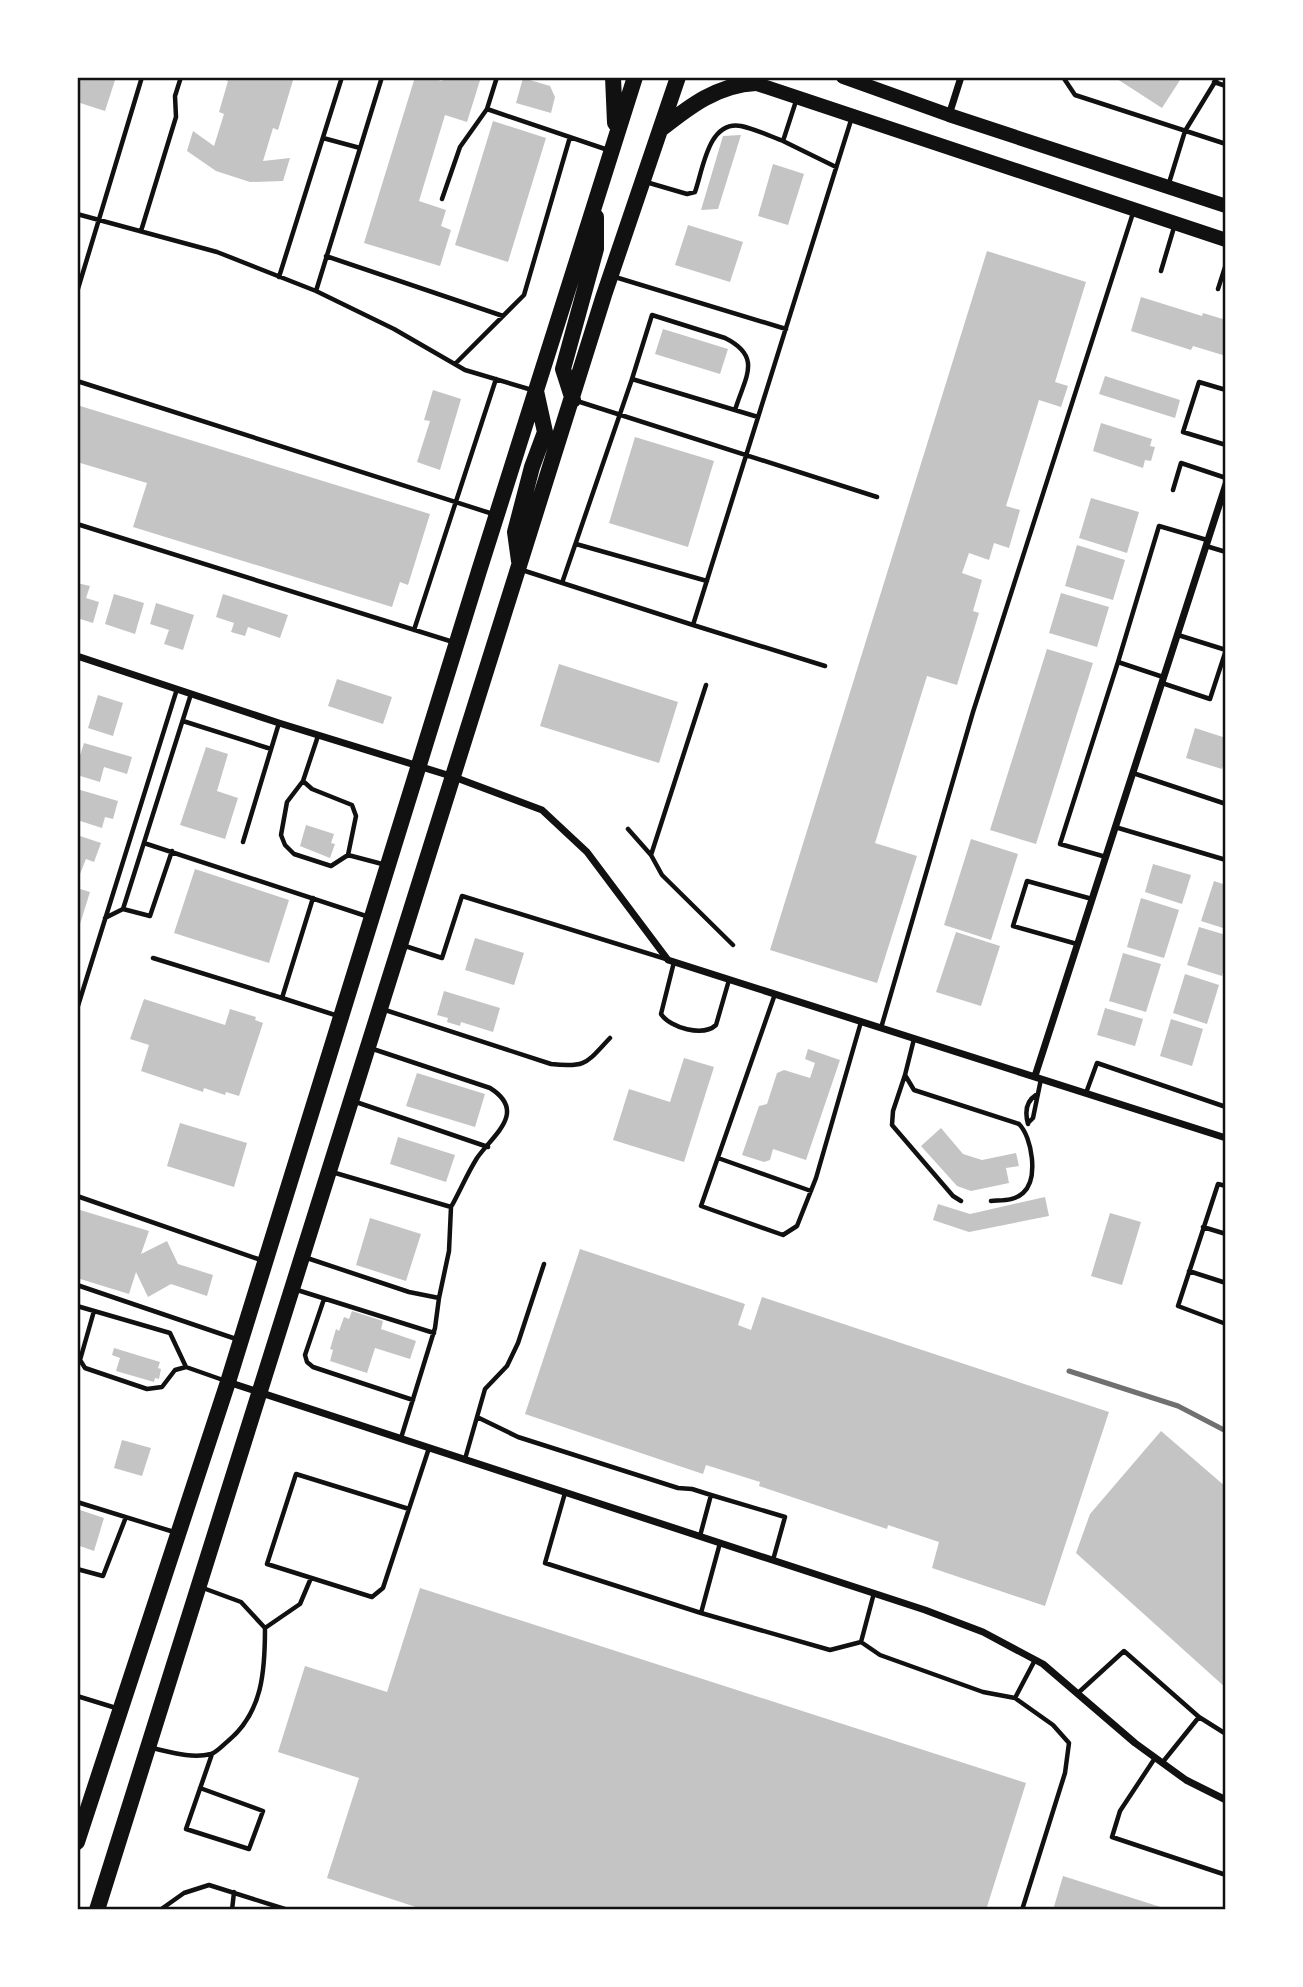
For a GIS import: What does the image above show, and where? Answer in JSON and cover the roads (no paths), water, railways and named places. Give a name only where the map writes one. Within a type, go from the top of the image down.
[{"type":"main road","points":[[613,77],[614,144]]},
{"type":"main road","points":[[77,1842],[228,1382],[496,514],[635,77]]},
{"type":"main road","points":[[97,1910],[611,276],[678,77]]},
{"type":"main road","points":[[736,77],[1226,240]]},
{"type":"main road","points":[[843,77],[949,115],[1226,206]]},
{"type":"main road","points":[[661,129],[698,100],[723,89],[756,83]]},
{"type":"main road","points":[[573,400],[563,369],[596,249],[596,200]]},
{"type":"main road","points":[[520,569],[515,532],[532,467],[545,432],[536,391]]},
{"type":"street","points":[[949,115],[961,77]]},
{"type":"street","points":[[1038,1077],[1077,944],[1226,484]]},
{"type":"street","points":[[77,656],[454,777],[542,810],[587,852],[671,961],[1226,1138]]},
{"type":"street","points":[[228,1382],[874,1593],[983,1632],[1035,1660],[1186,1780],[1226,1801]]},
{"type":"lane","points":[[77,292],[142,77]]},
{"type":"lane","points":[[141,231],[176,117],[174,96],[181,77]]},
{"type":"lane","points":[[279,277],[342,77]]},
{"type":"lane","points":[[316,291],[382,77]]},
{"type":"lane","points":[[442,199],[460,147],[487,109],[497,77]]},
{"type":"lane","points":[[1063,77],[1075,96],[1226,144]]},
{"type":"lane","points":[[1168,187],[1185,131],[1216,80],[1226,86]]},
{"type":"lane","points":[[783,141],[798,97]]},
{"type":"lane","points":[[487,109],[570,137],[614,144]]},
{"type":"lane","points":[[693,625],[852,116]]},
{"type":"lane","points":[[643,181],[687,194],[695,192],[707,154],[719,131],[740,126],[783,141],[836,167]]},
{"type":"lane","points":[[455,364],[524,295],[570,137]]},
{"type":"lane","points":[[323,138],[360,148]]},
{"type":"lane","points":[[881,1028],[973,712],[1135,210]]},
{"type":"lane","points":[[77,214],[217,252],[316,291],[394,329],[465,370],[536,391]]},
{"type":"lane","points":[[1161,271],[1175,223]]},
{"type":"lane","points":[[327,256],[503,316]]},
{"type":"lane","points":[[1218,289],[1226,264]]},
{"type":"lane","points":[[611,276],[786,329]]},
{"type":"lane","points":[[562,583],[652,315],[726,338],[748,355],[749,363],[735,410]]},
{"type":"lane","points":[[414,630],[496,379]]},
{"type":"lane","points":[[632,379],[758,417]]},
{"type":"lane","points":[[77,382],[496,514]]},
{"type":"lane","points":[[1226,390],[1199,382],[1183,432],[1226,445]]},
{"type":"lane","points":[[573,400],[877,497]]},
{"type":"lane","points":[[1173,490],[1181,463],[1226,478]]},
{"type":"lane","points":[[77,524],[457,643]]},
{"type":"lane","points":[[1106,858],[1060,844],[1159,526],[1226,552]]},
{"type":"lane","points":[[576,544],[707,581]]},
{"type":"lane","points":[[520,569],[825,666]]},
{"type":"lane","points":[[1118,662],[1210,699],[1226,650],[1178,635]]},
{"type":"lane","points":[[651,855],[706,685]]},
{"type":"lane","points":[[77,1009],[178,688]]},
{"type":"lane","points":[[123,909],[192,693]]},
{"type":"lane","points":[[183,721],[271,749]]},
{"type":"lane","points":[[243,842],[279,723]]},
{"type":"lane","points":[[303,781],[312,789],[352,805],[356,816],[348,855],[331,866],[294,854],[285,845],[281,835],[288,802],[303,781],[318,735]]},
{"type":"lane","points":[[1133,773],[1226,804]]},
{"type":"lane","points":[[1115,827],[1226,860]]},
{"type":"lane","points":[[628,829],[651,855],[662,875],[733,945]]},
{"type":"lane","points":[[144,843],[373,918]]},
{"type":"lane","points":[[105,918],[123,909],[150,916],[172,851]]},
{"type":"lane","points":[[348,855],[389,866]]},
{"type":"lane","points":[[1077,944],[1013,926],[1027,880],[1092,899]]},
{"type":"lane","points":[[401,945],[442,958],[462,896],[671,961],[661,1014],[666,1021],[694,1031],[706,1031],[716,1025],[730,980]]},
{"type":"lane","points":[[282,998],[313,898]]},
{"type":"lane","points":[[153,958],[341,1017]]},
{"type":"lane","points":[[775,994],[701,1206],[783,1235],[797,1226],[811,1191],[849,1072],[862,1021]]},
{"type":"lane","points":[[382,1008],[551,1064],[574,1066],[586,1063],[610,1038]]},
{"type":"lane","points":[[914,1038],[893,1111],[892,1125],[953,1196],[961,1201]]},
{"type":"lane","points":[[369,1048],[490,1088],[503,1096],[508,1107],[505,1121],[488,1147],[478,1156],[451,1207],[449,1251],[433,1333],[401,1438]]},
{"type":"lane","points":[[1086,1093],[1097,1063],[1226,1107]]},
{"type":"lane","points":[[905,1075],[914,1090],[1019,1124],[1026,1131],[1031,1147],[1032,1176],[1026,1190],[1014,1199],[991,1201]]},
{"type":"lane","points":[[1026,1131],[1037,1101],[1038,1077]]},
{"type":"lane","points":[[352,1101],[488,1147]]},
{"type":"lane","points":[[718,1158],[811,1191]]},
{"type":"lane","points":[[330,1171],[451,1207]]},
{"type":"lane","points":[[1226,1186],[1218,1184],[1178,1306],[1226,1324]]},
{"type":"lane","points":[[77,1196],[265,1262]]},
{"type":"lane","points":[[1203,1227],[1226,1234]]},
{"type":"lane","points":[[303,1257],[409,1292],[439,1298]]},
{"type":"lane","points":[[465,1459],[485,1390],[507,1366],[518,1343],[544,1264]]},
{"type":"lane","points":[[1189,1271],[1226,1283]]},
{"type":"lane","points":[[77,1285],[240,1341]]},
{"type":"lane","points":[[293,1289],[433,1333]]},
{"type":"lane","points":[[324,1299],[305,1355],[307,1362],[313,1367],[413,1400]]},
{"type":"lane","points":[[77,1306],[170,1333],[186,1367]]},
{"type":"lane","points":[[94,1311],[80,1360],[85,1368],[147,1389],[162,1387],[175,1370],[186,1367],[228,1382]]},
{"type":"lane","points":[[477,1417],[517,1437],[678,1488],[692,1489],[785,1517],[773,1560]]},
{"type":"lane","points":[[409,1508],[296,1474],[267,1564],[372,1597],[383,1588],[429,1447]]},
{"type":"lane","points":[[565,1492],[545,1563],[701,1613],[831,1650],[861,1642],[880,1655],[983,1692],[1015,1698],[1053,1725],[1069,1743],[1065,1773],[1022,1910]]},
{"type":"lane","points":[[700,1536],[711,1495]]},
{"type":"lane","points":[[77,1502],[178,1533]]},
{"type":"lane","points":[[77,1569],[103,1576],[126,1517]]},
{"type":"lane","points":[[701,1613],[720,1543]]},
{"type":"lane","points":[[265,1628],[300,1604],[311,1578]]},
{"type":"lane","points":[[199,1587],[241,1602],[265,1628],[265,1660],[259,1698],[236,1735],[212,1754],[200,1788],[186,1829],[248,1849],[263,1811],[200,1788]]},
{"type":"lane","points":[[861,1642],[874,1593]]},
{"type":"lane","points":[[1077,1693],[1124,1651],[1199,1717],[1226,1734]]},
{"type":"lane","points":[[1015,1698],[1035,1660]]},
{"type":"lane","points":[[77,1696],[121,1709]]},
{"type":"lane","points":[[1199,1717],[1159,1760],[1120,1811],[1112,1837],[1226,1875]]},
{"type":"lane","points":[[148,1748],[188,1755],[212,1754]]},
{"type":"lane","points":[[160,1910],[184,1893],[209,1885],[288,1910]]},
{"type":"lane","points":[[232,1910],[234,1892]]},
{"type":"railway","points":[[1069,1371],[1178,1406],[1226,1431]]}]
